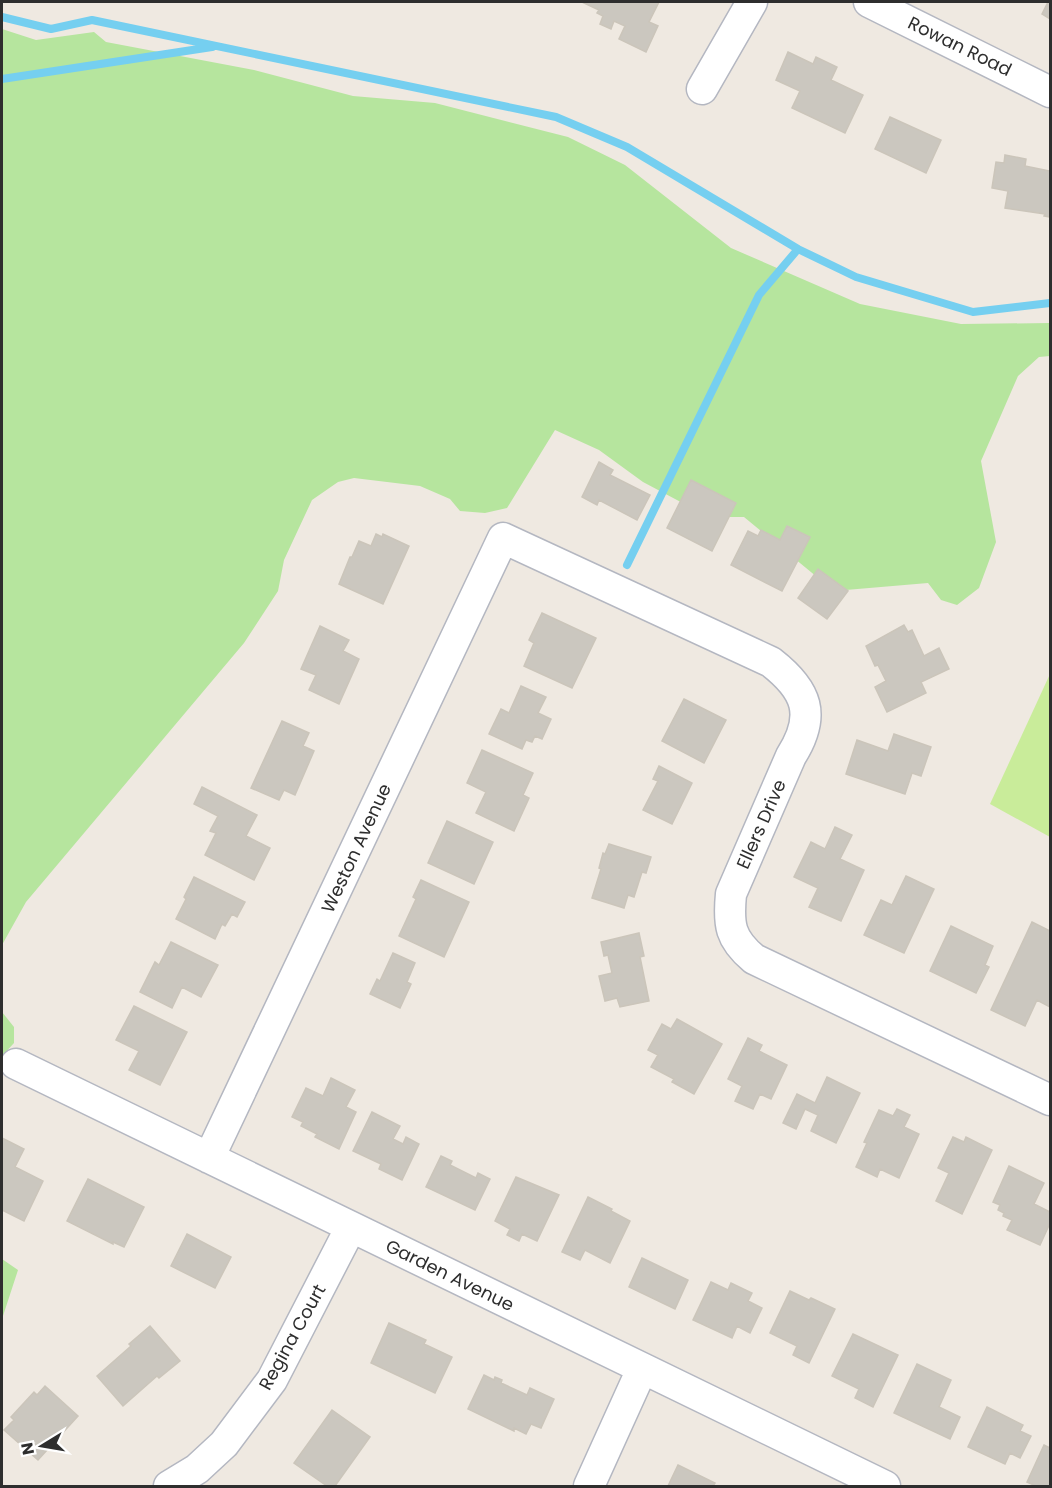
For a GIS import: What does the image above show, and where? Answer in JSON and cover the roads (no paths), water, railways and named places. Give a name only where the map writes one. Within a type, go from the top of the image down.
[{"type":"street","points":[[702,89],[752,2]]},
{"type":"street","name":"Rowan Road","points":[[869,2],[1050,92]]},
{"type":"street","name":"Ellers Drive","points":[[503,538],[771,662],[786,673],[798,687],[804,704],[806,722],[801,740],[786,766],[731,894],[729,913],[731,931],[740,947],[754,959],[1050,1100]]},
{"type":"street","name":"Weston Avenue","points":[[209,1158],[503,538]]},
{"type":"street","name":"Garden Avenue","points":[[16,1064],[885,1486]]},
{"type":"street","name":"Regina Court","points":[[168,1486],[197,1469],[224,1444],[272,1380],[351,1227]]},
{"type":"street","points":[[589,1486],[642,1369]]},
{"type":"waterway","points":[[2,17],[51,29],[92,20],[556,117],[627,147],[798,249],[856,277],[973,312],[1050,303]]},
{"type":"waterway","points":[[2,79],[212,47]]},
{"type":"waterway","points":[[627,565],[759,295],[798,249]]}]
